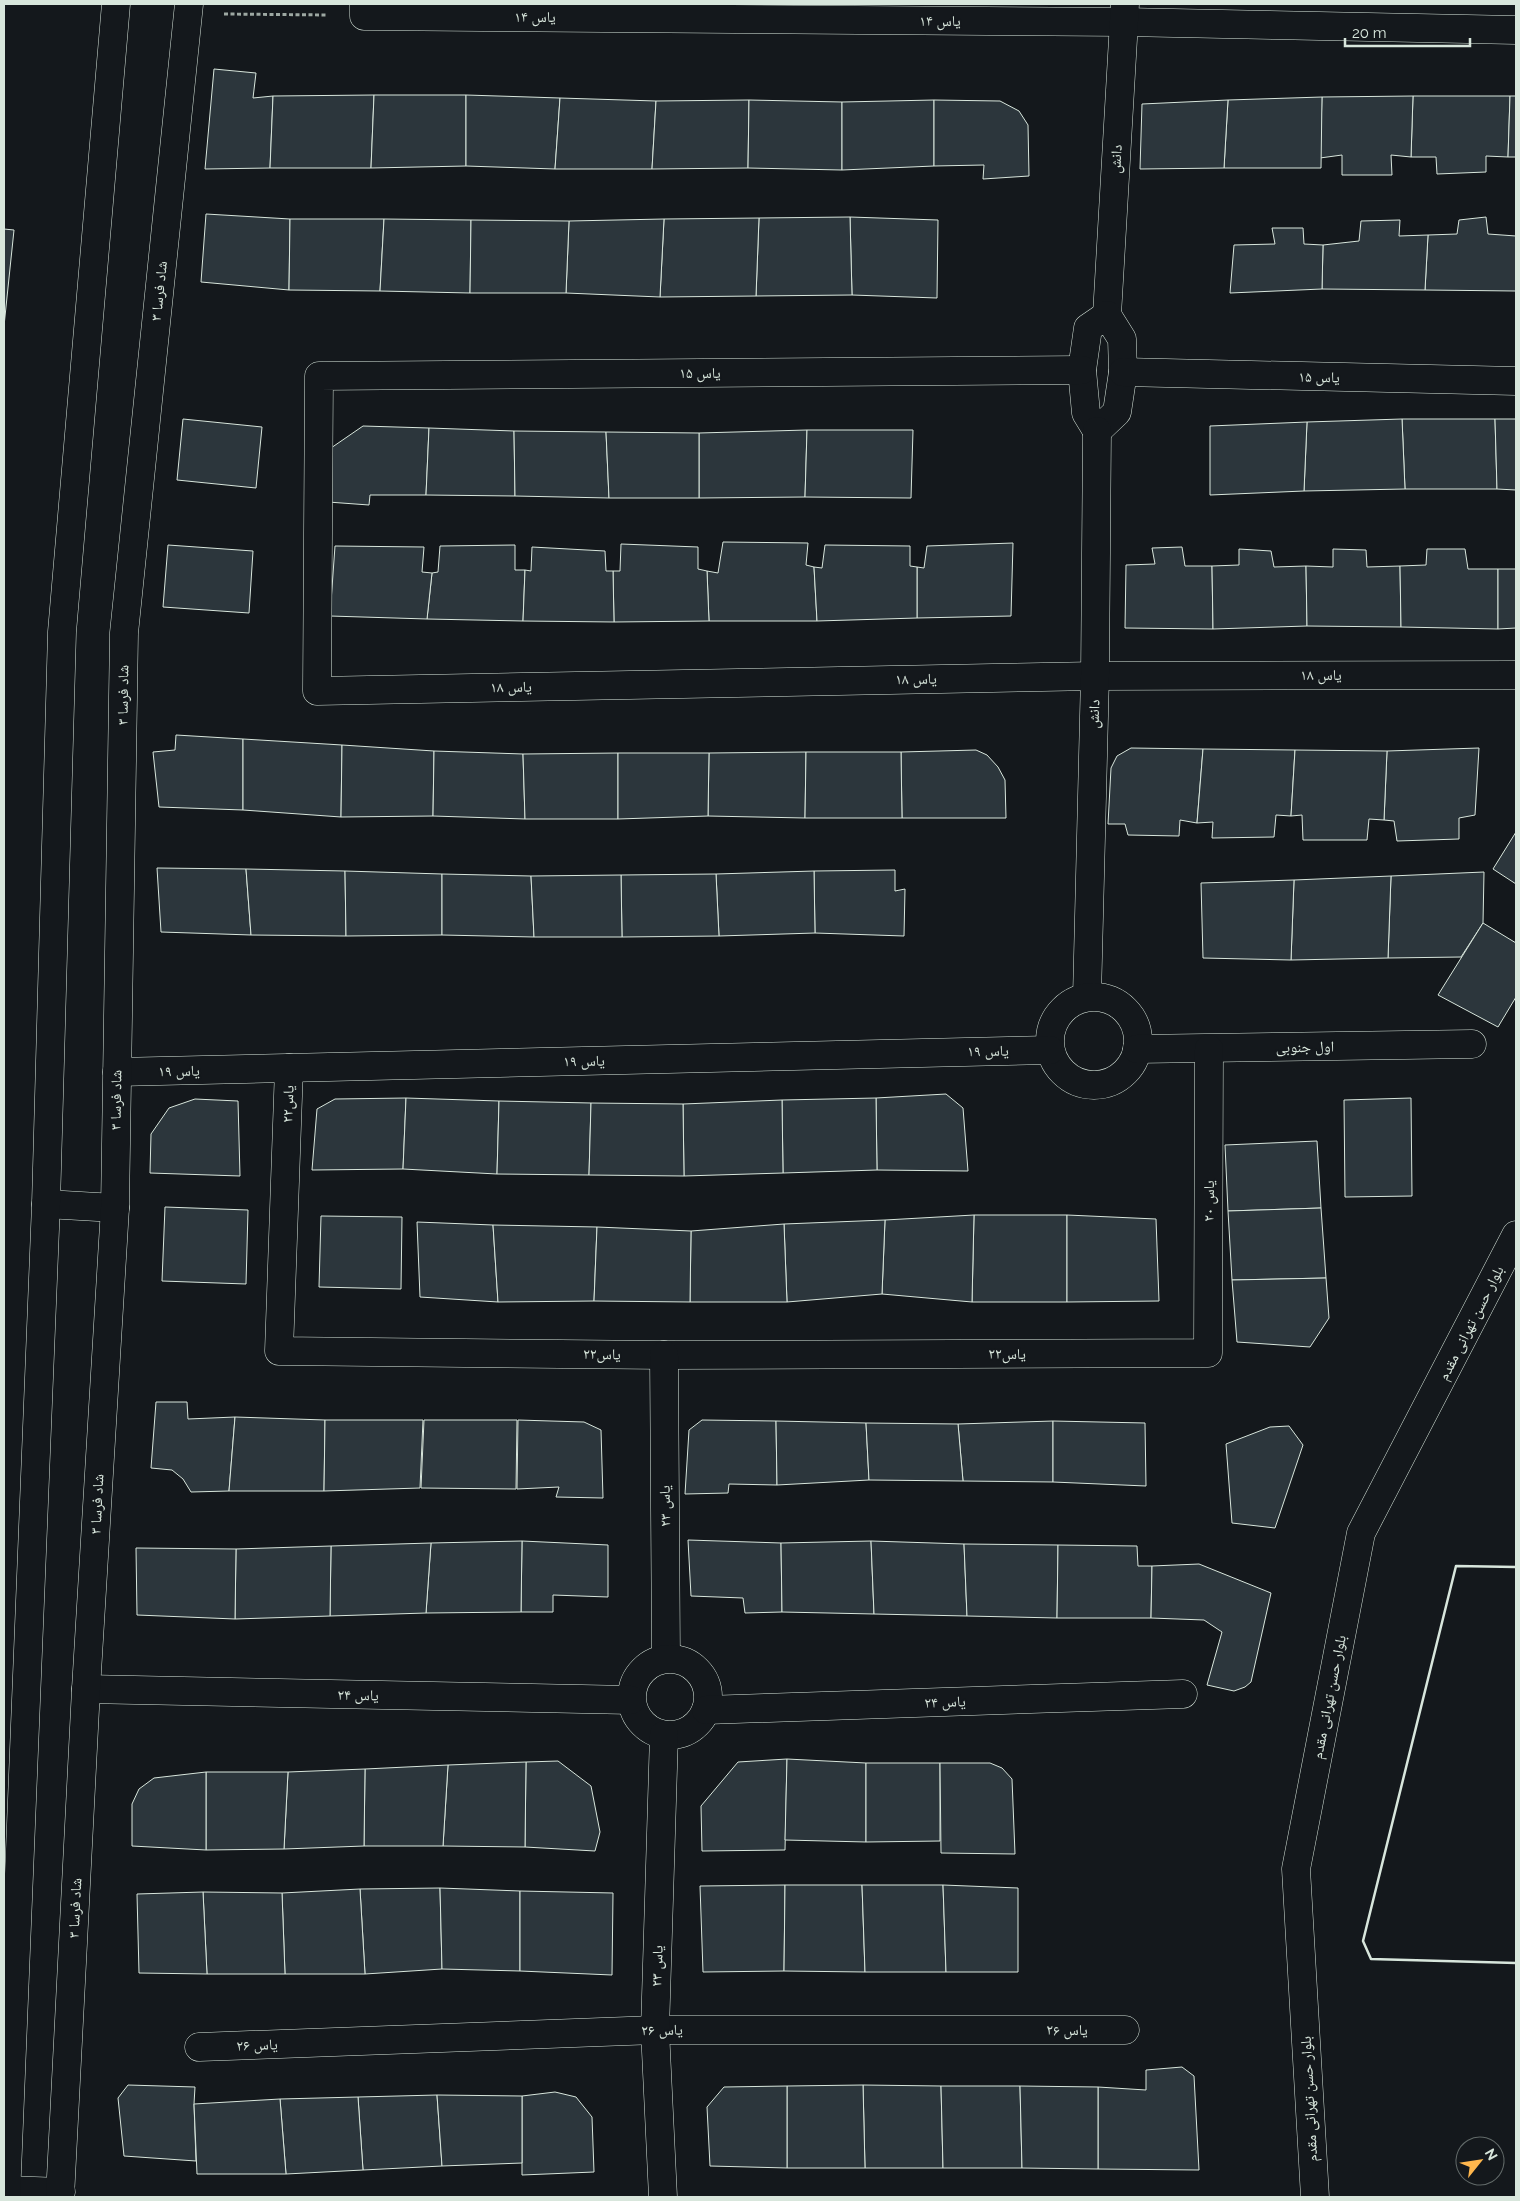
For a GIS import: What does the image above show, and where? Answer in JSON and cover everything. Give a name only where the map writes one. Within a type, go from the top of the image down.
[{"type":"street","points":[[61,2194],[7,2194],[46,1204],[62,632],[116,4]]},
{"type":"street","name":"شاد فرسا ۳","points":[[61,2194],[86,1689],[115,1208],[124,633],[189,9]]},
{"type":"street","name":"یاس ۱۴","points":[[364,10],[1124,13],[1516,30]]},
{"type":"street","name":"دانش","points":[[1107,314],[1124,13]]},
{"type":"street","points":[[1107,314],[1122,339],[1123,372],[1117,412],[1097,431],[1086,413],[1082,370],[1088,328],[1107,314]]},
{"type":"street","name":"یاس ۱۵","points":[[317,691],[319,376],[1082,370]]},
{"type":"street","name":"یاس ۱۵","points":[[1123,372],[1516,382]]},
{"type":"street","name":"دانش","points":[[1087,998],[1095,676],[1097,431]]},
{"type":"street","name":"یاس ۱۸","points":[[317,691],[1095,676],[1516,675]]},
{"type":"street","points":[[1087,998],[1100,998],[1114,1001],[1125,1010],[1133,1022],[1137,1035],[1137,1049],[1132,1063],[1122,1074],[1109,1082],[1094,1085],[1079,1083],[1066,1075],[1056,1064],[1050,1050],[1050,1036],[1054,1022],[1062,1010],[1073,1002],[1087,998]]},
{"type":"street","name":"اول جنوبی","points":[[1137,1049],[1472,1044]]},
{"type":"street","name":"یاس ۲۰","points":[[1208,1353],[1209,1049]]},
{"type":"street","name":"یاس ۱۹","points":[[117,1072],[1050,1050]]},
{"type":"street","name":"یاس۲۲","points":[[289,1068],[279,1351],[664,1355],[1208,1353]]},
{"type":"street","points":[[46,1204],[115,1208]]},
{"type":"street","name":"بلوار حسن تهرانی مقدم","points":[[1314,2197],[1296,1869],[1361,1533],[1516,1235]]},
{"type":"street","name":"یاس ۲۳","points":[[664,1355],[666,1658]]},
{"type":"street","points":[[666,1658],[686,1661],[701,1673],[709,1691],[706,1710],[697,1725],[682,1734],[664,1735],[648,1729],[636,1716],[631,1700],[634,1680],[647,1665],[666,1658]]},
{"type":"street","name":"یاس ۲۴","points":[[86,1689],[631,1700]]},
{"type":"street","name":"یاس ۲۴","points":[[706,1710],[1183,1694]]},
{"type":"street","name":"یاس ۲۳","points":[[663,2197],[656,2030],[664,1735]]},
{"type":"street","name":"یاس ۲۶","points":[[199,2047],[656,2030],[1125,2030]]},
{"type":"path","points":[[189,9],[364,10]]},
{"type":"building","points":[[214,69],[256,73],[253,98],[273,96],[270,168],[205,169]]},
{"type":"building","points":[[374,95],[371,168],[270,168],[273,96]]},
{"type":"building","points":[[374,95],[466,95],[466,166],[371,168]]},
{"type":"building","points":[[466,95],[560,98],[555,169],[466,166]]},
{"type":"building","points":[[1413,96],[1510,96],[1508,157],[1486,156],[1486,172],[1437,174],[1436,157],[1411,157]]},
{"type":"building","points":[[1413,96],[1411,157],[1391,155],[1392,175],[1342,175],[1342,155],[1320,158],[1322,97]]},
{"type":"building","points":[[1510,96],[1516,96],[1516,157],[1508,157]]},
{"type":"building","points":[[1322,97],[1321,168],[1224,168],[1228,100]]},
{"type":"building","points":[[560,98],[656,101],[652,169],[555,169]]},
{"type":"building","points":[[749,100],[748,168],[652,169],[656,101]]},
{"type":"building","points":[[749,100],[842,102],[842,170],[748,168]]},
{"type":"building","points":[[934,100],[934,166],[842,170],[842,102]]},
{"type":"building","points":[[934,100],[1000,101],[1019,111],[1028,125],[1029,176],[983,179],[984,165],[934,166]]},
{"type":"building","points":[[1228,100],[1224,168],[1140,169],[1142,104]]},
{"type":"building","points":[[206,214],[290,219],[289,290],[201,282]]},
{"type":"building","points":[[850,217],[938,220],[937,298],[852,295]]},
{"type":"building","points":[[850,217],[852,295],[756,296],[759,218]]},
{"type":"building","points":[[1486,217],[1488,234],[1516,236],[1516,291],[1425,290],[1428,235],[1457,234],[1459,220]]},
{"type":"building","points":[[759,218],[756,296],[660,297],[664,219]]},
{"type":"building","points":[[290,219],[384,219],[380,291],[289,290]]},
{"type":"building","points":[[384,219],[471,220],[470,293],[380,291]]},
{"type":"building","points":[[664,219],[660,297],[566,293],[569,221]]},
{"type":"building","points":[[471,220],[569,221],[566,293],[470,293]]},
{"type":"building","points":[[1400,220],[1399,236],[1428,235],[1425,290],[1322,289],[1323,245],[1359,241],[1361,221]]},
{"type":"building","points":[[1272,228],[1303,228],[1304,244],[1323,245],[1322,289],[1230,293],[1234,245],[1275,244]]},
{"type":"building","points":[[4,229],[14,230],[4,326]]},
{"type":"building","points":[[183,419],[262,427],[256,488],[177,480]]},
{"type":"building","points":[[1402,419],[1495,419],[1497,489],[1405,489]]},
{"type":"building","points":[[1402,419],[1405,489],[1304,491],[1307,422]]},
{"type":"building","points":[[1495,419],[1516,419],[1516,490],[1497,489]]},
{"type":"building","points":[[1307,422],[1304,491],[1210,495],[1210,426]]},
{"type":"building","points":[[363,426],[429,428],[426,495],[370,495],[369,505],[328,502],[331,448]]},
{"type":"building","points":[[429,428],[514,431],[515,496],[426,495]]},
{"type":"building","points":[[807,430],[805,497],[699,498],[699,433]]},
{"type":"building","points":[[807,430],[913,430],[911,498],[805,497]]},
{"type":"building","points":[[514,431],[606,432],[609,498],[515,496]]},
{"type":"building","points":[[606,432],[699,433],[699,498],[609,498]]},
{"type":"building","points":[[723,542],[808,543],[806,565],[814,567],[817,621],[709,621],[707,571],[718,573]]},
{"type":"building","points":[[1013,543],[1011,616],[917,618],[917,567],[924,568],[927,546]]},
{"type":"building","points":[[621,544],[698,547],[698,569],[707,571],[709,621],[614,622],[613,571],[620,571]]},
{"type":"building","points":[[168,545],[253,551],[249,613],[163,607]]},
{"type":"building","points":[[515,545],[515,570],[525,570],[523,621],[427,619],[432,573],[438,572],[440,546]]},
{"type":"building","points":[[825,545],[910,546],[910,566],[917,567],[917,618],[817,621],[814,567],[822,568]]},
{"type":"building","points":[[335,546],[424,547],[422,572],[432,573],[427,619],[330,616]]},
{"type":"building","points":[[532,547],[605,551],[606,571],[613,571],[614,622],[523,621],[525,570],[531,571]]},
{"type":"building","points":[[1182,547],[1185,566],[1212,566],[1213,629],[1125,628],[1126,565],[1155,564],[1152,548]]},
{"type":"building","points":[[1239,549],[1271,551],[1274,567],[1306,566],[1307,626],[1213,629],[1212,566],[1239,565]]},
{"type":"building","points":[[1333,549],[1366,550],[1367,567],[1400,566],[1401,627],[1307,626],[1306,566],[1333,567]]},
{"type":"building","points":[[1427,549],[1465,549],[1468,569],[1498,569],[1498,629],[1401,627],[1400,566],[1426,565]]},
{"type":"building","points":[[1498,569],[1516,569],[1516,628],[1498,629]]},
{"type":"building","points":[[176,735],[243,739],[243,810],[159,807],[153,752],[175,750]]},
{"type":"building","points":[[243,739],[342,745],[341,817],[243,810]]},
{"type":"building","points":[[342,745],[434,751],[433,816],[341,817]]},
{"type":"building","points":[[1131,748],[1203,749],[1197,823],[1180,820],[1179,836],[1128,835],[1125,824],[1108,824],[1111,768],[1117,756]]},
{"type":"building","points":[[1479,748],[1475,815],[1459,818],[1459,839],[1397,841],[1394,821],[1384,820],[1387,751]]},
{"type":"building","points":[[1203,749],[1295,750],[1291,816],[1276,815],[1274,837],[1212,838],[1213,822],[1197,823]]},
{"type":"building","points":[[976,750],[987,755],[998,767],[1005,780],[1006,818],[902,818],[901,752]]},
{"type":"building","points":[[1295,750],[1387,751],[1384,820],[1369,819],[1367,840],[1303,840],[1302,815],[1291,816]]},
{"type":"building","points":[[434,751],[523,754],[525,819],[433,816]]},
{"type":"building","points":[[806,752],[805,818],[708,816],[709,753]]},
{"type":"building","points":[[806,752],[901,752],[902,818],[805,818]]},
{"type":"building","points":[[618,753],[618,819],[525,819],[523,754]]},
{"type":"building","points":[[618,753],[709,753],[708,816],[618,819]]},
{"type":"building","points":[[1516,832],[1516,884],[1493,869]]},
{"type":"building","points":[[157,868],[246,869],[251,935],[161,932]]},
{"type":"building","points":[[246,869],[345,871],[346,936],[251,935]]},
{"type":"building","points":[[895,870],[895,891],[905,889],[904,936],[815,933],[814,871]]},
{"type":"building","points":[[345,871],[442,874],[442,935],[346,936]]},
{"type":"building","points":[[814,871],[815,933],[719,936],[716,874]]},
{"type":"building","points":[[1484,872],[1483,923],[1461,957],[1388,958],[1391,876]]},
{"type":"building","points":[[442,874],[531,876],[534,937],[442,935]]},
{"type":"building","points":[[716,874],[719,936],[622,937],[621,875]]},
{"type":"building","points":[[621,875],[622,937],[534,937],[531,876]]},
{"type":"building","points":[[1391,876],[1388,958],[1291,960],[1294,880]]},
{"type":"building","points":[[1294,880],[1291,960],[1203,958],[1201,883]]},
{"type":"building","points":[[1483,923],[1516,943],[1516,997],[1498,1027],[1438,995]]},
{"type":"building","points":[[946,1094],[963,1108],[968,1171],[877,1170],[876,1098]]},
{"type":"building","points":[[406,1098],[403,1169],[312,1170],[317,1109],[335,1099]]},
{"type":"building","points":[[406,1098],[499,1101],[497,1174],[403,1169]]},
{"type":"building","points":[[876,1098],[877,1170],[783,1173],[782,1100]]},
{"type":"building","points":[[1411,1098],[1412,1196],[1345,1197],[1344,1100]]},
{"type":"building","points":[[195,1099],[238,1101],[240,1176],[150,1173],[151,1134],[169,1108]]},
{"type":"building","points":[[782,1100],[783,1173],[684,1176],[683,1104]]},
{"type":"building","points":[[499,1101],[591,1103],[589,1175],[497,1174]]},
{"type":"building","points":[[591,1103],[683,1104],[684,1176],[589,1175]]},
{"type":"building","points":[[1317,1141],[1321,1208],[1228,1211],[1225,1145]]},
{"type":"building","points":[[165,1207],[248,1210],[246,1284],[162,1281]]},
{"type":"building","points":[[1321,1208],[1326,1278],[1232,1280],[1228,1211]]},
{"type":"building","points":[[974,1215],[1067,1215],[1067,1302],[972,1302]]},
{"type":"building","points":[[974,1215],[972,1302],[882,1294],[885,1220]]},
{"type":"building","points":[[1067,1215],[1156,1219],[1159,1301],[1067,1302]]},
{"type":"building","points":[[321,1216],[402,1217],[401,1289],[319,1287]]},
{"type":"building","points":[[885,1220],[882,1294],[787,1302],[784,1224]]},
{"type":"building","points":[[417,1222],[493,1225],[498,1302],[420,1297]]},
{"type":"building","points":[[784,1224],[787,1302],[690,1302],[691,1231]]},
{"type":"building","points":[[493,1225],[597,1227],[594,1301],[498,1302]]},
{"type":"building","points":[[597,1227],[691,1231],[690,1302],[594,1301]]},
{"type":"building","points":[[1326,1278],[1329,1318],[1310,1347],[1237,1342],[1232,1280]]},
{"type":"building","points":[[156,1402],[187,1402],[188,1419],[235,1417],[229,1491],[191,1492],[183,1479],[172,1470],[151,1468]]},
{"type":"building","points":[[235,1417],[325,1420],[324,1491],[229,1491]]},
{"type":"building","points":[[325,1420],[423,1420],[420,1488],[324,1491]]},
{"type":"building","points":[[424,1420],[517,1420],[516,1489],[421,1488]]},
{"type":"building","points":[[518,1420],[584,1422],[601,1430],[603,1498],[556,1497],[559,1487],[517,1489]]},
{"type":"building","points":[[702,1420],[776,1421],[777,1485],[729,1484],[728,1493],[685,1494],[689,1430]]},
{"type":"building","points":[[776,1421],[866,1423],[869,1480],[777,1485]]},
{"type":"building","points":[[1053,1421],[1053,1482],[963,1481],[958,1424]]},
{"type":"building","points":[[1053,1421],[1145,1423],[1146,1486],[1053,1482]]},
{"type":"building","points":[[866,1423],[958,1424],[963,1481],[869,1480]]},
{"type":"building","points":[[1289,1426],[1303,1445],[1275,1528],[1232,1523],[1226,1444],[1270,1427]]},
{"type":"building","points":[[688,1540],[781,1543],[782,1612],[745,1613],[743,1598],[691,1596]]},
{"type":"building","points":[[522,1541],[608,1545],[608,1597],[553,1595],[553,1612],[521,1612]]},
{"type":"building","points":[[522,1541],[521,1612],[426,1613],[431,1543]]},
{"type":"building","points":[[871,1541],[874,1614],[782,1612],[781,1543]]},
{"type":"building","points":[[871,1541],[964,1544],[967,1616],[874,1614]]},
{"type":"building","points":[[431,1543],[426,1613],[330,1616],[331,1546]]},
{"type":"building","points":[[964,1544],[1058,1545],[1057,1618],[967,1616]]},
{"type":"building","points":[[1058,1545],[1137,1546],[1138,1566],[1152,1566],[1151,1618],[1057,1618]]},
{"type":"building","points":[[331,1546],[330,1616],[235,1619],[236,1549]]},
{"type":"building","points":[[136,1548],[236,1549],[235,1619],[137,1615]]},
{"type":"building","points":[[1199,1564],[1271,1593],[1251,1682],[1245,1687],[1234,1691],[1207,1685],[1222,1632],[1204,1620],[1151,1618],[1152,1566]]},
{"type":"building","points":[[787,1759],[785,1850],[702,1851],[701,1806],[738,1762]]},
{"type":"building","points":[[787,1759],[866,1763],[866,1842],[785,1840]]},
{"type":"building","points":[[558,1761],[591,1786],[600,1832],[595,1851],[525,1847],[526,1762]]},
{"type":"building","points":[[526,1762],[525,1847],[443,1846],[448,1765]]},
{"type":"building","points":[[866,1763],[940,1763],[940,1841],[866,1842]]},
{"type":"building","points":[[940,1763],[990,1763],[1002,1768],[1012,1779],[1015,1854],[941,1853]]},
{"type":"building","points":[[448,1765],[443,1846],[364,1846],[365,1769]]},
{"type":"building","points":[[365,1769],[364,1846],[284,1849],[288,1772]]},
{"type":"building","points":[[206,1772],[288,1772],[284,1849],[206,1850]]},
{"type":"building","points":[[206,1772],[206,1850],[132,1846],[132,1804],[139,1789],[154,1778]]},
{"type":"building","points":[[785,1885],[784,1971],[703,1972],[700,1886]]},
{"type":"building","points":[[785,1885],[862,1885],[865,1972],[784,1971]]},
{"type":"building","points":[[862,1885],[943,1885],[946,1972],[865,1972]]},
{"type":"building","points":[[943,1885],[1018,1888],[1018,1972],[946,1972]]},
{"type":"building","points":[[440,1888],[442,1969],[365,1974],[360,1889]]},
{"type":"building","points":[[440,1888],[520,1891],[520,1971],[442,1969]]},
{"type":"building","points":[[360,1889],[365,1974],[285,1974],[282,1893]]},
{"type":"building","points":[[520,1891],[613,1893],[612,1975],[520,1971]]},
{"type":"building","points":[[203,1892],[282,1893],[285,1974],[207,1974]]},
{"type":"building","points":[[203,1892],[207,1974],[139,1973],[137,1894]]},
{"type":"building","points":[[1182,2067],[1194,2076],[1199,2170],[1098,2169],[1098,2087],[1146,2090],[1146,2070]]},
{"type":"building","points":[[128,2085],[195,2087],[196,2161],[124,2156],[118,2098]]},
{"type":"building","points":[[863,2085],[941,2086],[943,2168],[865,2168]]},
{"type":"building","points":[[863,2085],[865,2168],[787,2168],[787,2086]]},
{"type":"building","points":[[787,2086],[787,2168],[710,2166],[707,2107],[724,2087]]},
{"type":"building","points":[[941,2086],[1020,2086],[1022,2168],[943,2168]]},
{"type":"building","points":[[1020,2086],[1098,2087],[1098,2169],[1022,2168]]},
{"type":"building","points":[[555,2092],[576,2097],[592,2117],[594,2172],[522,2175],[522,2096]]},
{"type":"building","points":[[437,2095],[442,2166],[363,2170],[358,2097]]},
{"type":"building","points":[[437,2095],[522,2096],[522,2163],[442,2166]]},
{"type":"building","points":[[358,2097],[363,2170],[286,2174],[280,2099]]},
{"type":"building","points":[[280,2099],[286,2174],[197,2174],[194,2104]]},
{"type":"wall","points":[[1516,1567],[1456,1566],[1363,1941],[1371,1959],[1516,1963]]}]
